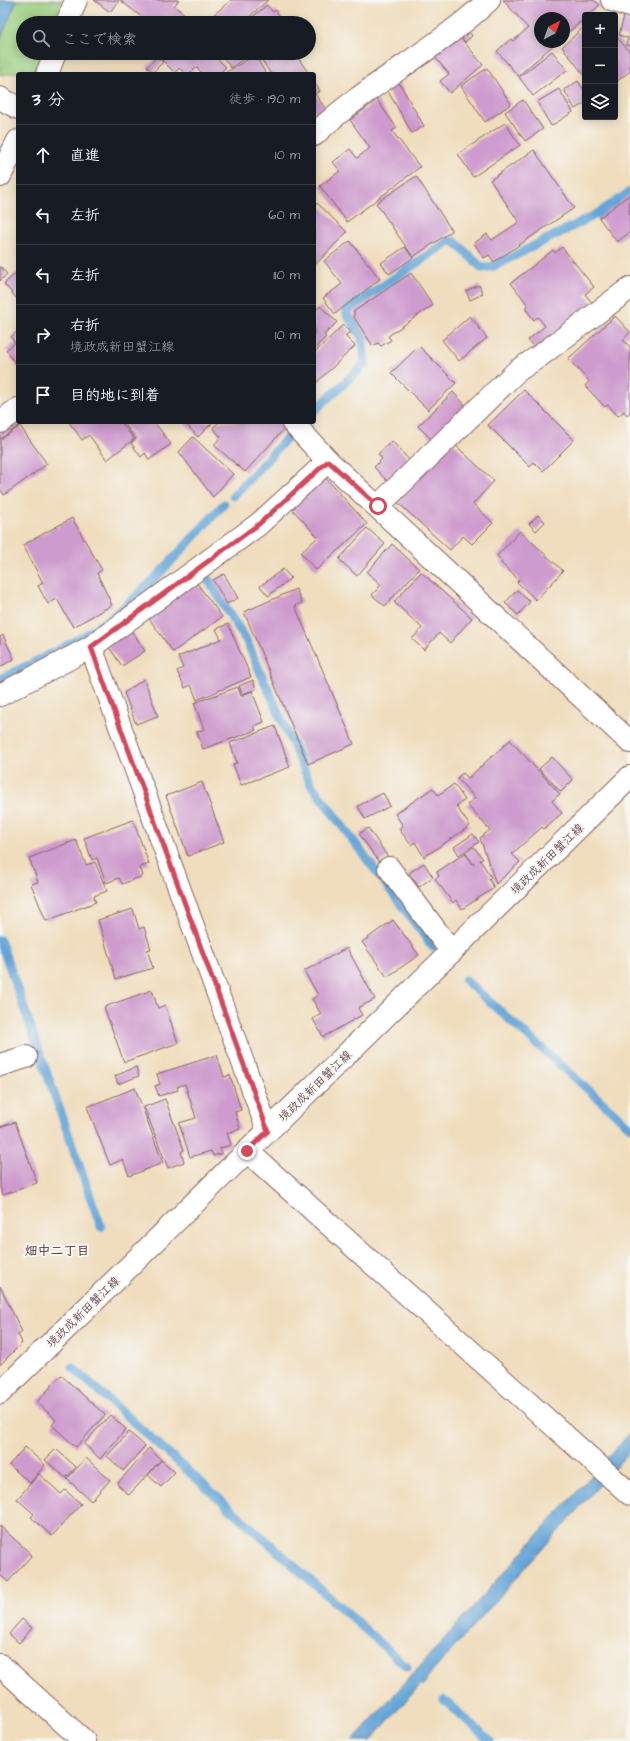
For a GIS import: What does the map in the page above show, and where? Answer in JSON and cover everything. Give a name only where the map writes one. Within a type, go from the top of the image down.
[{"type":"street","points":[[70,16],[76,0]]},
{"type":"street","points":[[316,133],[337,112],[468,20],[489,0]]},
{"type":"street","points":[[612,0],[630,6]]},
{"type":"street","points":[[48,72],[52,60]]},
{"type":"street","points":[[0,176],[16,145]]},
{"type":"street","points":[[378,506],[517,371],[541,355],[630,288]]},
{"type":"street","points":[[0,422],[16,411]]},
{"type":"street","points":[[294,424],[328,461],[630,742]]},
{"type":"street","points":[[0,695],[91,647],[259,524],[328,461]]},
{"type":"street","points":[[91,647],[268,1131]]},
{"type":"street","name":"境政成新田蟹江線","points":[[0,1394],[630,777]]},
{"type":"street","points":[[389,868],[452,952]]},
{"type":"street","points":[[0,1065],[26,1057]]},
{"type":"street","points":[[247,1151],[630,1494]]},
{"type":"street","points":[[0,1665],[84,1741]]},
{"type":"green space","points":[[17,0],[62,0],[56,16],[16,16],[16,60],[40,60],[36,70],[0,75],[0,40]]},
{"type":"water","points":[[0,0],[17,0],[0,40]]},
{"type":"water","points":[[630,1433],[630,1451],[426,1679],[427,1681],[423,1686],[421,1684],[370,1741],[352,1741]]},
{"type":"building","points":[[94,0],[119,0],[110,12]]},
{"type":"building","points":[[120,0],[179,0],[174,6],[186,15],[185,16],[140,16]]},
{"type":"building","points":[[231,0],[268,0],[250,16],[212,16]]},
{"type":"building","points":[[503,0],[593,0],[600,5],[592,12],[582,12],[582,21],[570,31],[570,12],[534,12],[534,48],[550,48],[518,76],[497,51],[511,39],[513,41],[528,28]]},
{"type":"building","points":[[267,5],[273,12],[276,10],[280,16],[254,16]]},
{"type":"building","points":[[625,12],[630,14],[630,46],[626,45],[628,38],[619,35]]},
{"type":"building","points":[[464,25],[472,36],[465,42],[456,31]]},
{"type":"building","points":[[582,29],[582,72],[563,48],[570,48],[570,40]]},
{"type":"building","points":[[456,32],[483,65],[450,93],[440,81],[449,74],[431,52]]},
{"type":"building","points":[[618,38],[630,52],[630,71],[618,81]]},
{"type":"building","points":[[552,51],[567,70],[533,96],[519,77]]},
{"type":"building","points":[[154,60],[161,60],[163,62],[153,72],[147,67]]},
{"type":"building","points":[[162,60],[218,60],[226,67],[221,72],[201,72],[196,67],[191,72],[184,72],[179,68],[174,72]]},
{"type":"building","points":[[225,60],[242,60],[231,68]]},
{"type":"building","points":[[247,60],[258,60],[265,72],[227,72]]},
{"type":"building","points":[[262,60],[300,60],[308,72],[270,72]]},
{"type":"building","points":[[487,68],[511,104],[485,122],[461,86]]},
{"type":"building","points":[[398,81],[424,126],[412,133],[386,88]]},
{"type":"building","points":[[578,81],[582,87],[582,105],[575,109],[564,90]]},
{"type":"building","points":[[316,85],[320,91],[316,93]]},
{"type":"building","points":[[559,89],[573,112],[551,126],[537,102]]},
{"type":"building","points":[[316,95],[327,111],[316,118]]},
{"type":"building","points":[[377,100],[397,128],[392,131],[420,167],[347,222],[320,186],[340,171],[333,162],[350,149],[357,158],[370,148],[350,120]]},
{"type":"building","points":[[523,100],[543,129],[525,141],[505,112]]},
{"type":"building","points":[[505,123],[520,145],[473,177],[458,154]]},
{"type":"building","points":[[534,150],[574,208],[494,262],[489,255],[484,258],[474,243],[487,234],[492,240],[519,222],[490,180]]},
{"type":"building","points":[[416,176],[452,231],[413,257],[376,203]]},
{"type":"building","points":[[629,195],[630,232],[617,242],[599,218]]},
{"type":"building","points":[[317,203],[347,232],[316,264]]},
{"type":"building","points":[[350,241],[380,279],[335,314],[323,298],[342,284],[324,261]]},
{"type":"building","points":[[405,247],[413,258],[389,274],[381,263]]},
{"type":"building","points":[[562,247],[594,287],[585,294],[593,304],[536,350],[528,340],[545,326],[538,317],[534,320],[525,308],[528,305],[511,283],[553,250],[555,253]]},
{"type":"building","points":[[0,266],[7,274],[0,281]]},
{"type":"building","points":[[16,273],[16,298],[4,284]]},
{"type":"building","points":[[411,273],[433,305],[388,336],[391,340],[381,346],[378,343],[373,346],[353,316],[355,314],[353,312]]},
{"type":"building","points":[[479,285],[483,294],[470,300],[466,291]]},
{"type":"building","points":[[320,306],[337,322],[324,335],[326,337],[316,347],[316,310]]},
{"type":"building","points":[[470,316],[487,338],[459,361],[442,340]]},
{"type":"building","points":[[615,316],[630,332],[623,340],[630,347],[630,412],[627,415],[624,411],[618,416],[608,405],[605,407],[585,386],[589,381],[568,359]]},
{"type":"building","points":[[343,325],[350,332],[345,336],[355,346],[316,383],[316,351]]},
{"type":"building","points":[[16,333],[16,364],[6,350],[15,343],[11,337]]},
{"type":"building","points":[[419,346],[456,383],[428,410],[391,373]]},
{"type":"building","points":[[524,390],[574,440],[543,471],[534,462],[530,467],[488,425]]},
{"type":"building","points":[[453,392],[466,406],[434,442],[418,426]]},
{"type":"building","points":[[16,423],[21,424],[0,439],[0,429]]},
{"type":"building","points":[[70,424],[123,424],[134,439],[107,460],[89,435],[82,440]]},
{"type":"building","points":[[125,424],[156,424],[171,444],[149,460],[145,453],[141,457],[131,443],[136,439]]},
{"type":"building","points":[[186,424],[211,424],[198,437]]},
{"type":"building","points":[[217,424],[279,424],[284,429],[245,472],[214,445],[221,437],[213,428]]},
{"type":"building","points":[[20,426],[47,464],[4,495],[0,489],[0,440]]},
{"type":"building","points":[[193,437],[233,474],[213,497],[179,452]]},
{"type":"building","points":[[392,441],[411,462],[389,483],[374,467],[382,459],[378,454]]},
{"type":"building","points":[[451,441],[494,481],[473,504],[493,523],[472,544],[463,536],[450,550],[395,500]]},
{"type":"building","points":[[324,476],[367,524],[316,570],[301,553],[318,537],[290,507]]},
{"type":"building","points":[[538,515],[545,522],[536,531],[529,524]]},
{"type":"building","points":[[72,518],[102,570],[97,573],[112,605],[73,627],[57,599],[48,604],[38,586],[43,583],[23,545]]},
{"type":"building","points":[[367,528],[385,544],[357,576],[339,559]]},
{"type":"building","points":[[520,531],[563,571],[536,600],[517,582],[519,580],[501,563],[502,561],[497,556]]},
{"type":"building","points":[[392,544],[419,569],[385,606],[372,595],[381,585],[367,572]]},
{"type":"building","points":[[283,569],[291,578],[268,596],[260,586]]},
{"type":"building","points":[[421,572],[472,618],[450,643],[439,633],[424,650],[412,639],[422,628],[394,602]]},
{"type":"building","points":[[224,574],[238,598],[227,604],[213,580]]},
{"type":"building","points":[[196,582],[222,617],[173,652],[148,617]]},
{"type":"building","points":[[296,589],[302,603],[295,606],[354,744],[308,764],[244,612]]},
{"type":"building","points":[[517,590],[530,602],[518,615],[505,603]]},
{"type":"building","points":[[228,624],[251,677],[197,700],[191,685],[185,688],[177,671],[183,668],[178,657],[221,639],[216,629]]},
{"type":"building","points":[[129,627],[145,651],[122,666],[106,643]]},
{"type":"building","points":[[3,635],[14,659],[0,667],[0,637]]},
{"type":"building","points":[[144,679],[158,716],[136,724],[124,693]]},
{"type":"building","points":[[253,680],[256,689],[242,694],[239,686]]},
{"type":"building","points":[[238,687],[241,696],[252,691],[264,722],[254,726],[256,730],[203,749],[197,732],[204,729],[194,703]]},
{"type":"building","points":[[275,726],[290,767],[241,785],[233,764],[237,763],[230,743]]},
{"type":"building","points":[[510,740],[560,794],[552,801],[562,813],[544,829],[542,827],[512,854],[520,862],[496,884],[480,838],[490,830],[467,805],[475,798],[457,778],[463,773],[468,778]]},
{"type":"building","points":[[552,757],[573,780],[561,792],[539,769]]},
{"type":"building","points":[[202,782],[224,842],[188,856],[166,796]]},
{"type":"building","points":[[454,784],[465,800],[456,806],[470,826],[424,857],[415,842],[411,845],[399,829],[403,826],[395,814],[433,788],[438,795]]},
{"type":"building","points":[[383,793],[390,806],[365,819],[358,806]]},
{"type":"building","points":[[133,820],[149,864],[140,867],[143,876],[122,884],[119,878],[106,883],[97,858],[92,860],[84,838]]},
{"type":"building","points":[[368,828],[388,857],[380,863],[359,834]]},
{"type":"building","points":[[473,834],[479,842],[459,855],[454,847]]},
{"type":"building","points":[[76,840],[86,865],[95,862],[107,891],[94,896],[96,902],[46,921],[31,884],[38,882],[29,858]]},
{"type":"building","points":[[474,847],[483,859],[480,860],[491,877],[489,879],[494,888],[462,909],[456,900],[453,903],[435,879],[439,876],[437,872]]},
{"type":"building","points":[[424,863],[433,877],[419,887],[409,873]]},
{"type":"building","points":[[133,909],[139,929],[144,927],[151,949],[147,950],[153,968],[116,979],[98,920]]},
{"type":"building","points":[[393,920],[419,955],[387,977],[362,942]]},
{"type":"building","points":[[347,948],[375,999],[358,1008],[362,1015],[323,1037],[313,1019],[321,1014],[312,999],[318,995],[304,971]]},
{"type":"building","points":[[152,990],[158,1008],[165,1005],[178,1043],[124,1062],[104,1007]]},
{"type":"building","points":[[217,1055],[224,1077],[230,1075],[241,1110],[235,1112],[240,1129],[227,1133],[231,1145],[220,1148],[222,1153],[213,1156],[211,1151],[190,1157],[179,1123],[196,1118],[185,1084],[177,1087],[178,1090],[159,1096],[155,1086],[160,1084],[157,1074]]},
{"type":"building","points":[[136,1067],[139,1076],[118,1084],[115,1076]]},
{"type":"building","points":[[135,1088],[163,1163],[129,1176],[123,1159],[110,1165],[87,1107]]},
{"type":"building","points":[[165,1099],[184,1150],[181,1152],[184,1162],[168,1168],[144,1107]]},
{"type":"building","points":[[15,1122],[37,1183],[3,1195],[0,1187],[0,1127]]},
{"type":"building","points":[[0,1286],[22,1332],[18,1334],[22,1343],[0,1365]]},
{"type":"building","points":[[61,1375],[105,1415],[76,1447],[52,1425],[56,1420],[37,1402]]},
{"type":"building","points":[[110,1415],[126,1429],[100,1459],[84,1444]]},
{"type":"building","points":[[129,1432],[145,1446],[123,1471],[107,1456]]},
{"type":"building","points":[[25,1447],[45,1465],[30,1483],[9,1465]]},
{"type":"building","points":[[149,1448],[161,1460],[129,1495],[117,1484]]},
{"type":"building","points":[[56,1449],[76,1467],[66,1478],[45,1460]]},
{"type":"building","points":[[86,1458],[110,1480],[91,1501],[67,1479]]},
{"type":"building","points":[[161,1460],[175,1472],[161,1487],[148,1475]]},
{"type":"building","points":[[39,1474],[61,1494],[65,1490],[81,1504],[52,1536],[31,1517],[34,1514],[17,1499]]},
{"type":"building","points":[[0,1526],[32,1555],[8,1582],[0,1575]]},
{"type":"building","points":[[22,1619],[32,1628],[19,1643],[9,1634]]},
{"type":"waterway","points":[[316,409],[365,364],[362,337],[347,315],[347,310],[449,241],[455,242],[482,268],[494,266],[597,214],[630,192]]},
{"type":"waterway","points":[[233,496],[287,438]]},
{"type":"waterway","points":[[0,679],[75,641],[117,613],[159,574],[224,504]]},
{"type":"waterway","points":[[206,576],[246,640],[310,783],[433,947]]},
{"type":"waterway","points":[[0,940],[101,1227]]},
{"type":"waterway","points":[[465,980],[630,1127]]},
{"type":"waterway","points":[[72,1367],[407,1667]]},
{"type":"waterway","points":[[444,1700],[490,1741]]},
{"type":"district","name":"畑中二丁目","points":[[57,1250]]},
{"type":"route","points":[[247,1151],[268,1131],[91,647],[259,524],[328,461],[378,506]]}]
